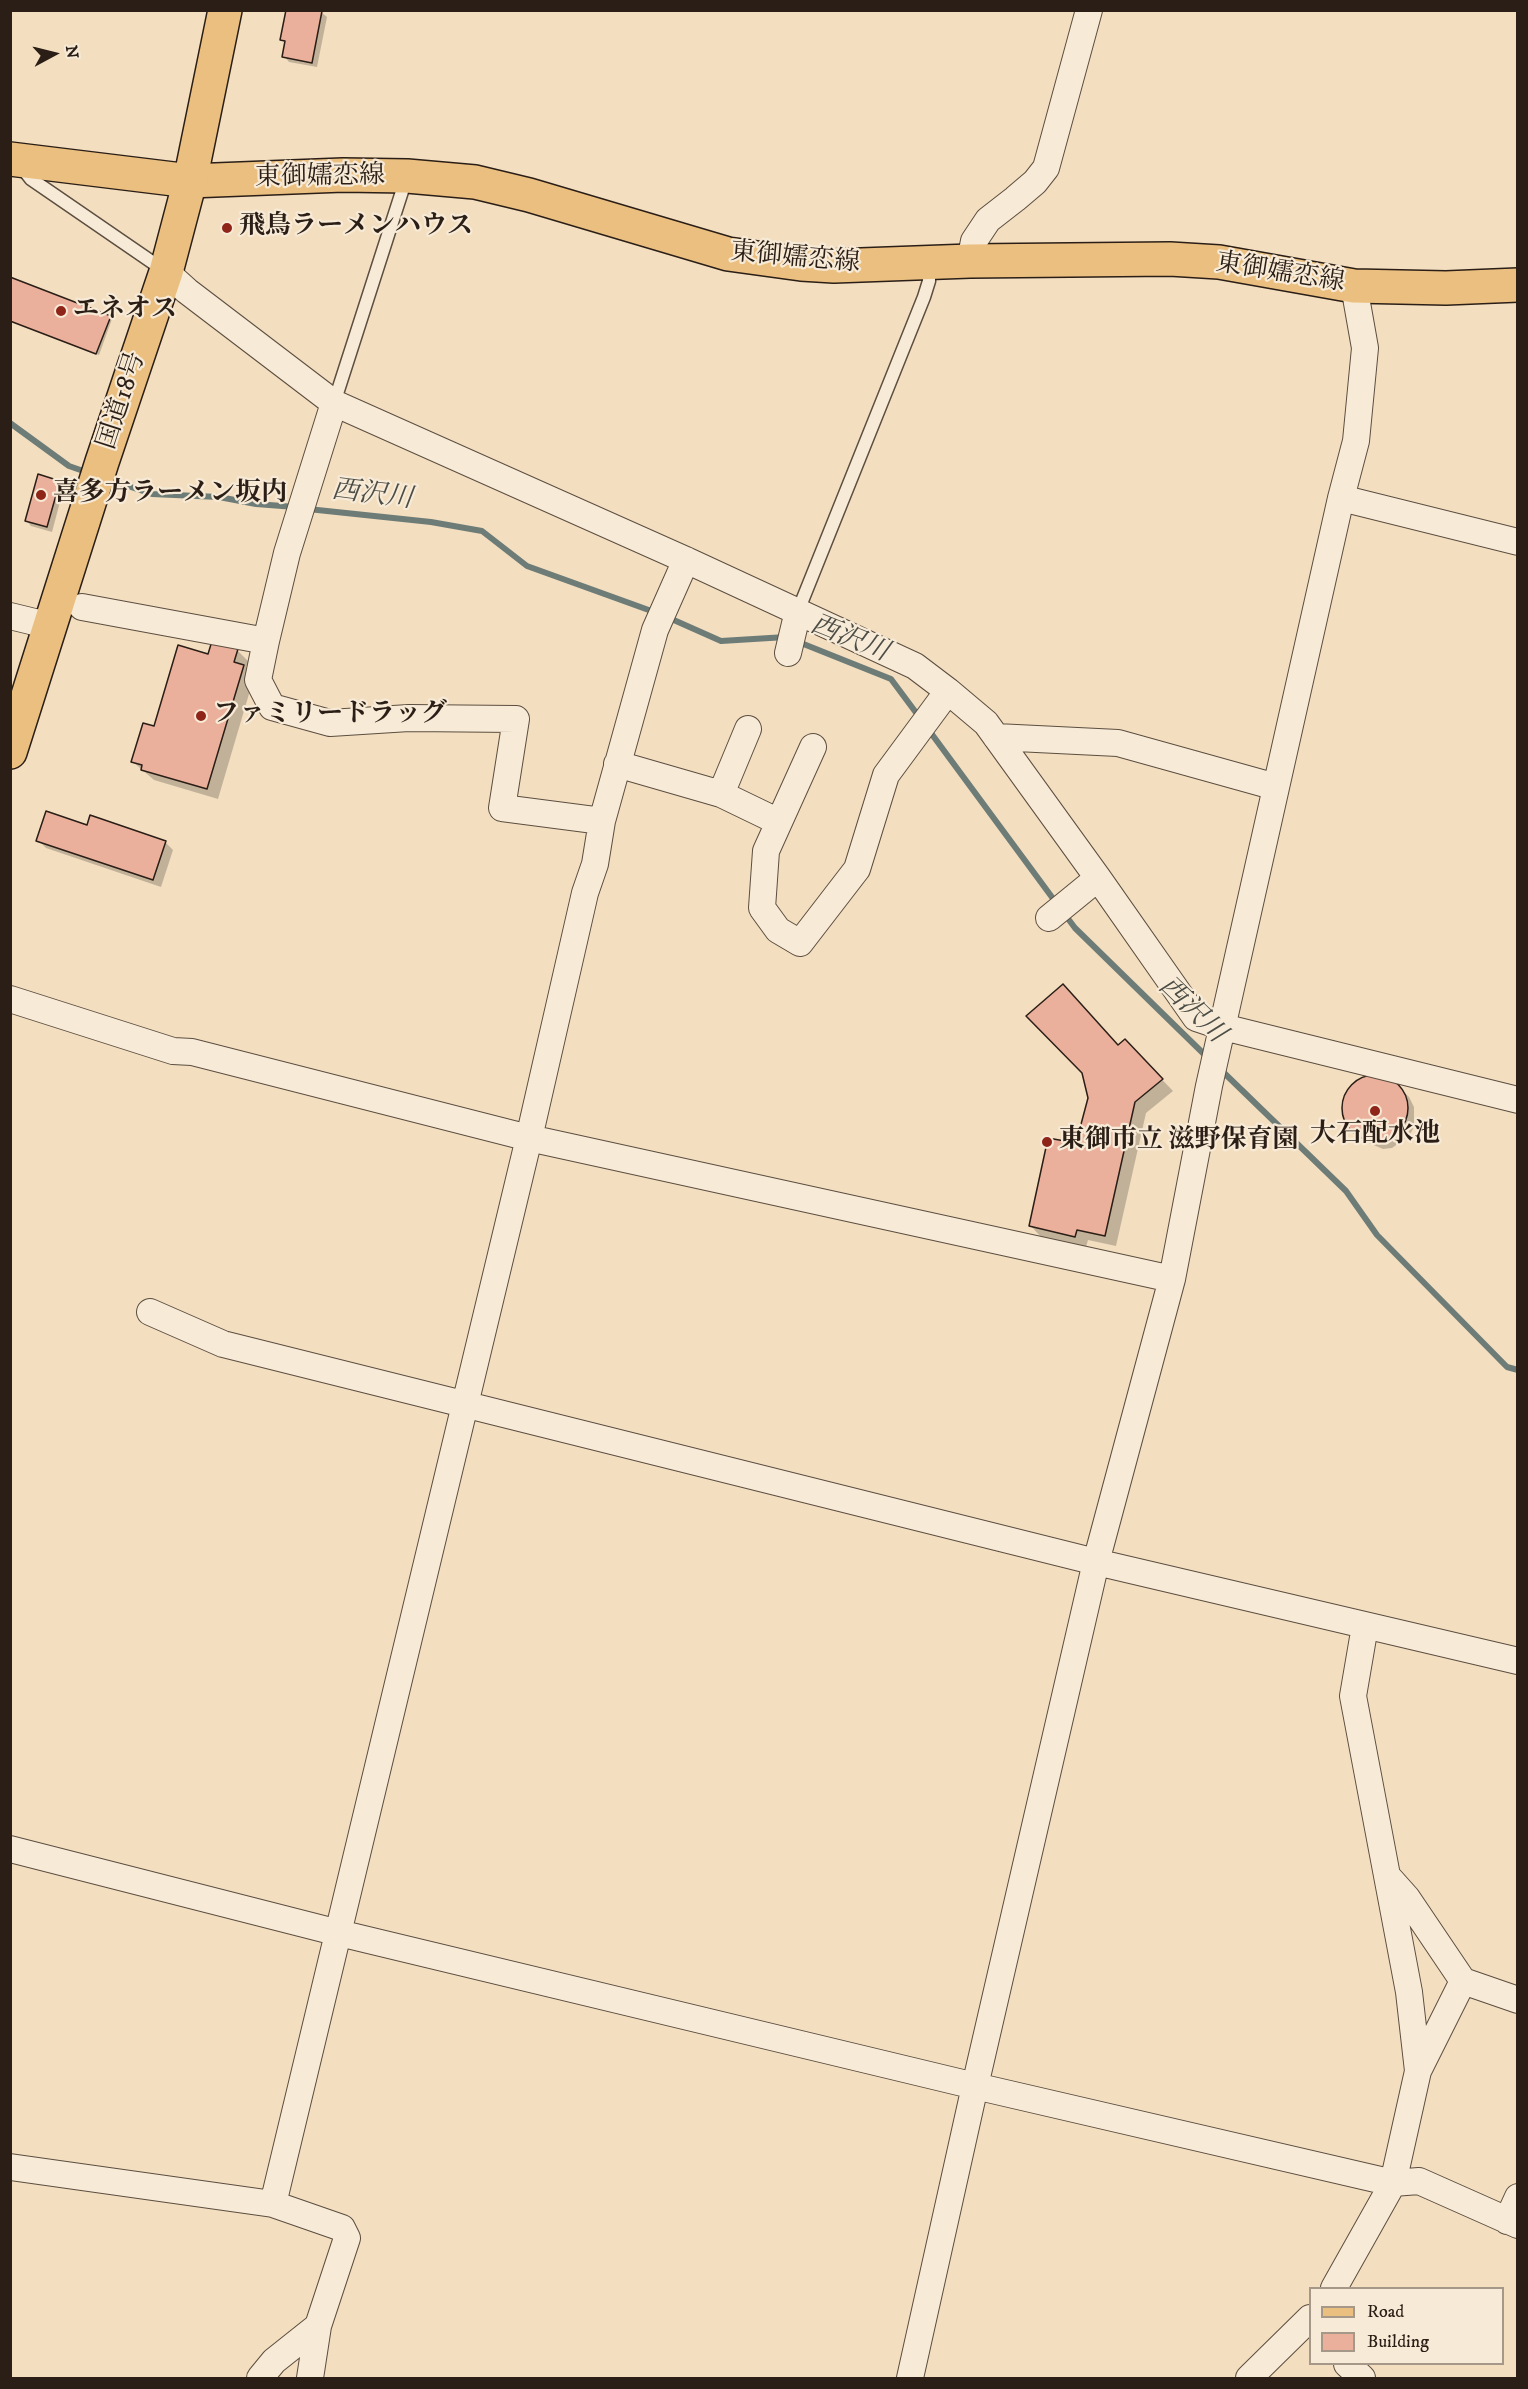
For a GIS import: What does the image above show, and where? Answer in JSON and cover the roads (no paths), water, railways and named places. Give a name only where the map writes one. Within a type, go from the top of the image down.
[{"type":"main road","name":"国道18号","points":[[10,752],[102,462],[166,272],[190,181],[225,10]]},
{"type":"main road","name":"東御嬬恋線","points":[[13,159],[190,181],[343,175],[407,176],[475,182],[529,195],[728,254],[769,261],[834,266],[970,261],[1170,260],[1219,262],[1353,286],[1446,288],[1518,285]]},
{"type":"street","points":[[970,261],[974,241],[988,220],[1035,182],[1046,168],[1089,10]]},
{"type":"street","points":[[166,272],[187,291],[334,404],[686,560],[796,618],[915,666],[986,723],[1196,1018],[1221,1037],[1518,1100]]},
{"type":"street","points":[[910,2379],[1096,1562],[1172,1279],[1209,1086],[1341,498],[1356,441],[1365,348],[1353,286]]},
{"type":"street","points":[[334,404],[287,553],[266,641],[258,680],[272,706],[330,723],[409,718],[516,719],[502,808],[602,821]]},
{"type":"street","points":[[1341,498],[1518,542]]},
{"type":"street","points":[[273,2204],[529,1138],[585,893],[595,864],[602,821],[656,628],[686,560]]},
{"type":"street","points":[[82,607],[266,641]]},
{"type":"street","points":[[10,616],[51,626]]},
{"type":"street","points":[[788,653],[796,618]]},
{"type":"street","points":[[813,747],[766,851],[762,908],[778,930],[800,944],[857,869],[886,775],[948,691]]},
{"type":"street","points":[[721,794],[748,729]]},
{"type":"street","points":[[996,737],[1118,743],[1276,787]]},
{"type":"street","points":[[617,764],[721,794],[779,822]]},
{"type":"street","points":[[1049,918],[1098,878]]},
{"type":"street","points":[[10,999],[173,1051],[192,1052],[529,1138],[1172,1279]]},
{"type":"street","points":[[150,1312],[223,1344],[465,1406],[1096,1562],[1518,1661]]},
{"type":"street","points":[[1365,1626],[1353,1696],[1409,1992],[1418,2071]]},
{"type":"street","points":[[10,1849],[339,1934],[975,2086],[1393,2183],[1419,2181],[1512,2223],[1518,2197]]},
{"type":"street","points":[[1389,1878],[1407,1898],[1463,1981],[1518,2000]]},
{"type":"street","points":[[1335,2287],[1393,2183],[1418,2071],[1463,1981]]},
{"type":"street","points":[[10,2167],[273,2204],[342,2228],[347,2238],[318,2326],[310,2379]]},
{"type":"street","points":[[1249,2379],[1309,2322]]},
{"type":"street","points":[[260,2379],[274,2361],[318,2326]]},
{"type":"street","points":[[1348,2365],[1362,2379]]},
{"type":"lane","points":[[13,159],[31,179],[166,272]]},
{"type":"lane","points":[[334,404],[407,176]]},
{"type":"lane","points":[[796,618],[924,297],[929,280],[929,263]]},
{"type":"waterway","name":"西沢川","points":[[10,423],[69,466],[89,473]]},
{"type":"waterway","name":"西沢川","points":[[107,479],[152,494],[219,497],[256,504],[295,507]]},
{"type":"waterway","name":"西沢川","points":[[308,509],[431,522],[482,531],[527,566],[657,613]]},
{"type":"waterway","name":"西沢川","points":[[667,617],[721,641],[786,637]]},
{"type":"waterway","name":"西沢川","points":[[796,641],[891,679],[920,718]]},
{"type":"waterway","name":"西沢川","points":[[928,729],[1057,904]]},
{"type":"waterway","name":"西沢川","points":[[1063,912],[1075,928],[1208,1058]]},
{"type":"waterway","name":"西沢川","points":[[1220,1069],[1346,1191],[1377,1235],[1507,1367],[1518,1370]]},
{"type":"place","name":"飛鳥ラーメンハウス","points":[[227,228]]},
{"type":"place","name":"エネオス","points":[[61,311]]},
{"type":"place","name":"喜多方ラーメン坂内","points":[[41,495]]},
{"type":"place","name":"ファミリードラッグ","points":[[201,716]]},
{"type":"place","name":"大石配水池","points":[[1375,1111]]},
{"type":"place","name":"東御市立 滋野保育園","points":[[1047,1142]]}]
